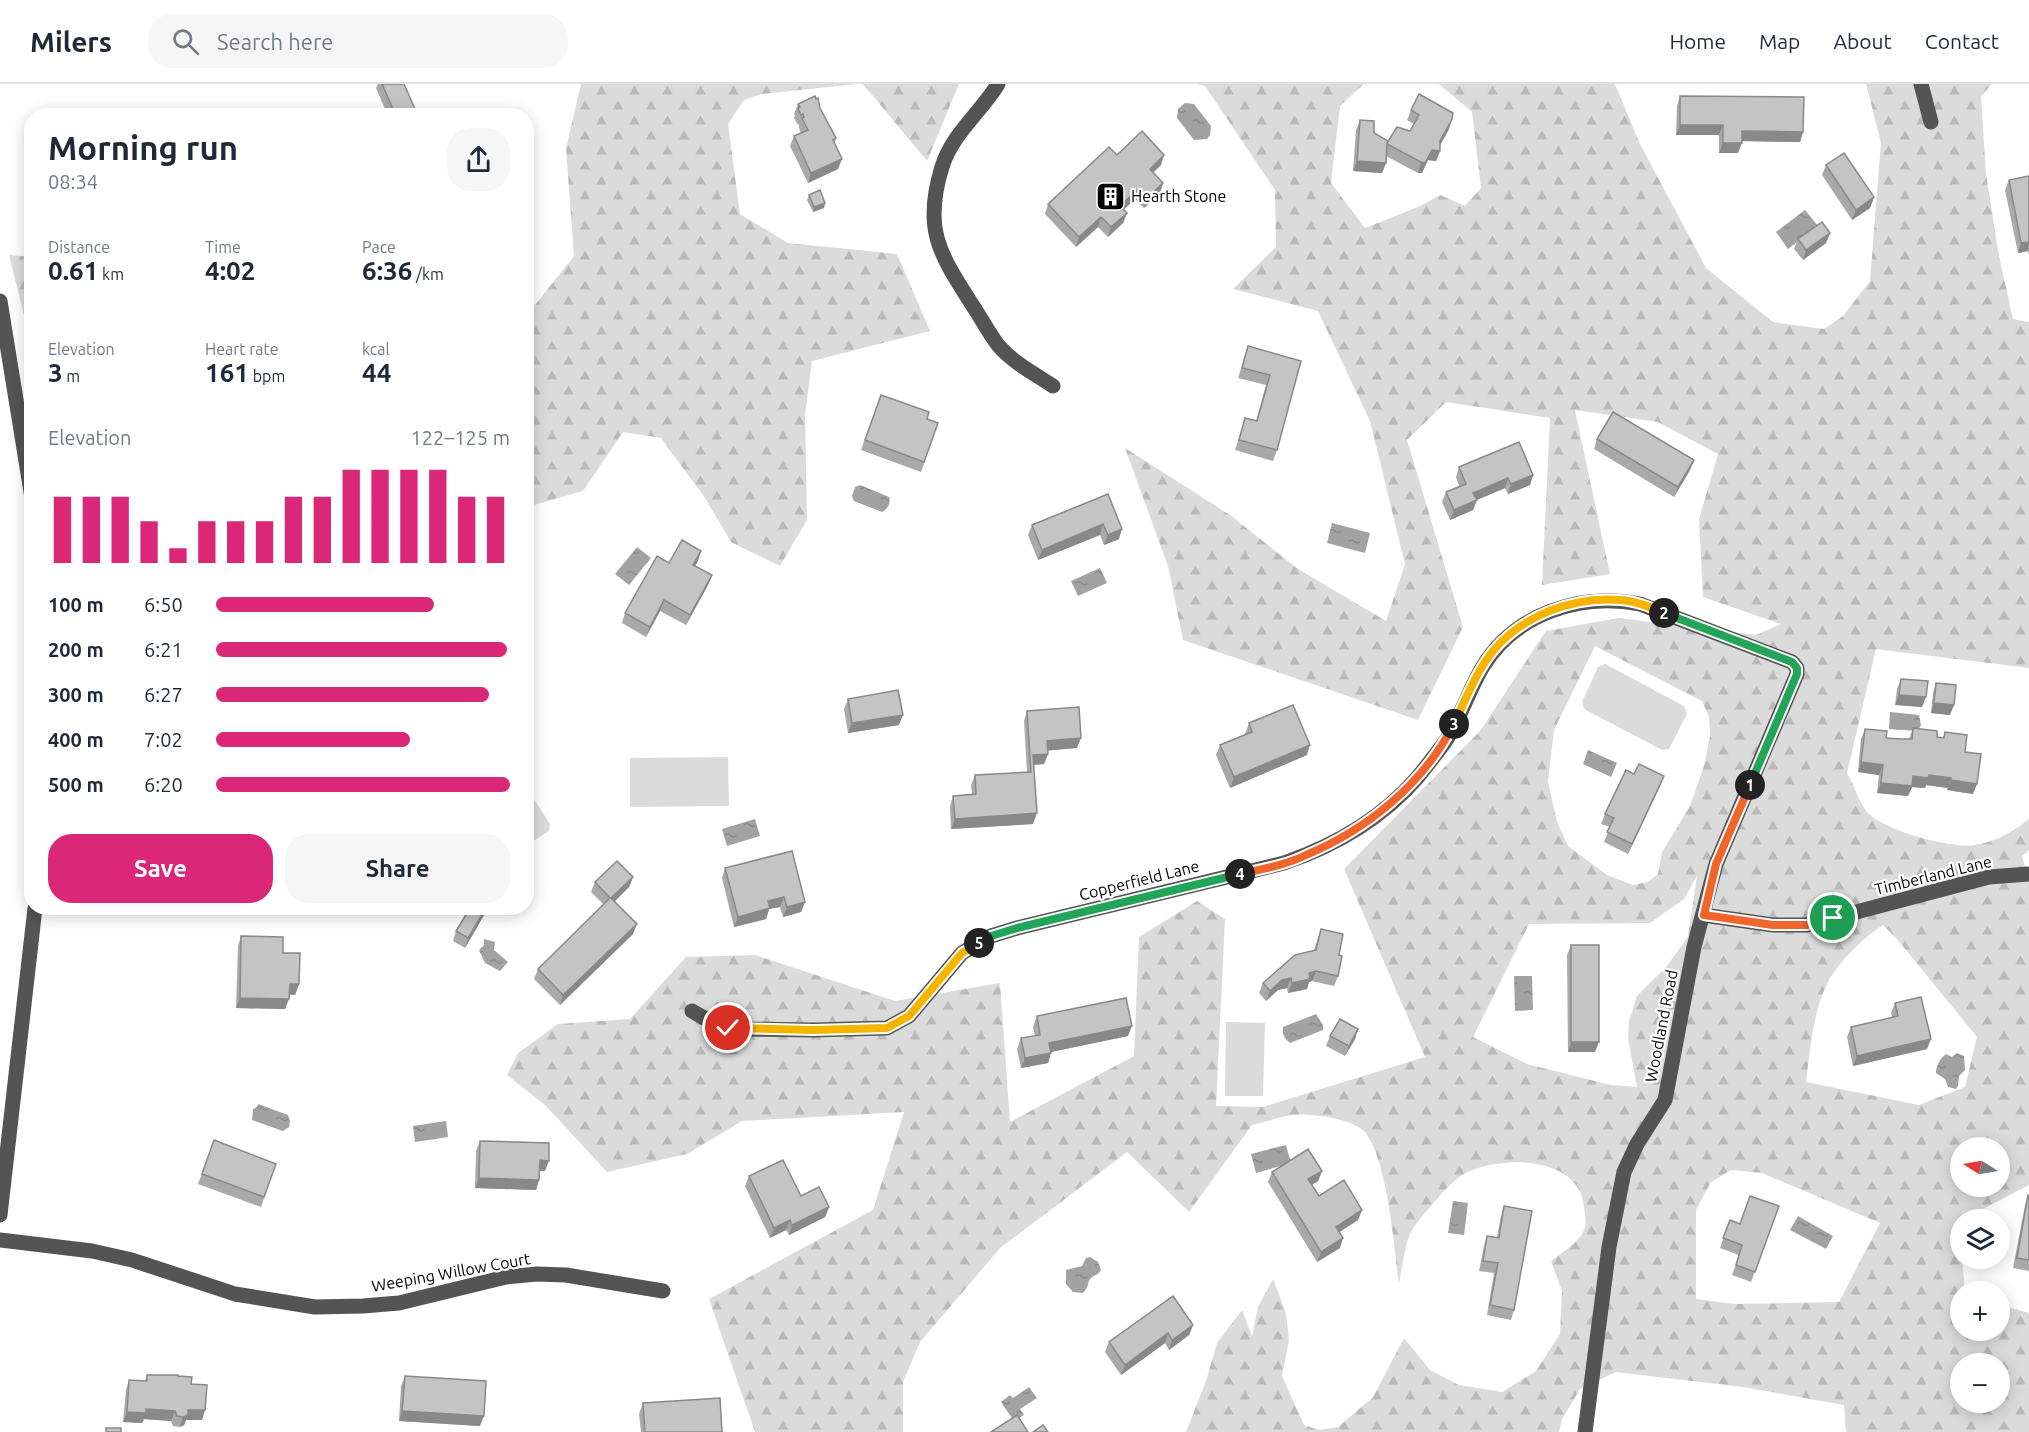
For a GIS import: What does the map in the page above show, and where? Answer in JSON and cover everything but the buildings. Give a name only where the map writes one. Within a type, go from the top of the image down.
[{"type":"street","points":[[998,84],[955,140],[942,166],[934,208],[935,232],[938,246],[949,268],[999,346],[1053,386]]},
{"type":"street","points":[[1921,84],[1931,122]]},
{"type":"street","points":[[0,301],[24,449]]},
{"type":"street","name":"Copperfield Lane","points":[[692,1011],[711,1022],[736,1029],[887,1028],[909,1016],[962,953],[991,936],[1284,863],[1306,855],[1364,825],[1383,811],[1416,779],[1445,741],[1482,668],[1494,651],[1509,635],[1542,614],[1564,605],[1589,600],[1621,600],[1640,604],[1792,662],[1797,668]]},
{"type":"street","name":"Woodland Road","points":[[1585,1432],[1609,1247],[1624,1172],[1637,1144],[1665,1100],[1694,947],[1716,864],[1797,674],[1797,668]]},
{"type":"street","name":"Timberland Lane","points":[[1704,915],[1773,925],[1807,925],[1989,877],[2029,874]]},
{"type":"street","points":[[0,1215],[34,915]]},
{"type":"street","name":"Weeping Willow Court","points":[[0,1240],[92,1251],[141,1263],[235,1294],[315,1307],[399,1303],[506,1277],[537,1274],[567,1275],[663,1291]]},
{"type":"green space","points":[[581,84],[857,84],[761,94],[744,100],[728,124],[740,214],[788,243],[897,254],[930,331],[812,361],[805,415],[807,520],[780,566],[731,542],[705,498],[661,438],[623,432],[583,491],[534,505],[534,306],[574,256],[566,148]]},
{"type":"green space","points":[[863,84],[959,84],[927,161]]},
{"type":"green space","points":[[1197,84],[1364,84],[1340,106],[1331,183],[1365,228],[1420,206],[1440,195],[1465,206],[1481,188],[1472,112],[1439,84],[1615,84],[1640,144],[1706,268],[1773,322],[1824,329],[1843,316],[1870,281],[1881,143],[1866,84],[1992,84],[1981,96],[1986,174],[1999,256],[2013,319],[2029,322],[2029,668],[1876,649],[1847,773],[1869,814],[1890,827],[1920,837],[1964,846],[1975,845],[2004,836],[2029,819],[2029,850],[2022,856],[2029,879],[2029,1185],[2010,1195],[2010,1137],[1950,1137],[1950,1197],[2006,1197],[1983,1209],[1950,1209],[1950,1269],[1963,1269],[1964,1281],[1950,1281],[1950,1341],[2010,1341],[2010,1308],[2029,1313],[2029,1432],[1846,1432],[1844,1405],[1743,1387],[1616,1372],[1580,1389],[1562,1419],[1559,1432],[1186,1432],[1206,1381],[1217,1343],[1242,1310],[1252,1336],[1258,1307],[1273,1279],[1286,1313],[1289,1340],[1282,1376],[1304,1425],[1319,1430],[1338,1427],[1373,1397],[1404,1338],[1430,1370],[1459,1385],[1502,1392],[1536,1371],[1560,1334],[1562,1291],[1551,1261],[1578,1239],[1586,1222],[1579,1190],[1568,1177],[1552,1168],[1515,1162],[1477,1168],[1462,1175],[1443,1192],[1412,1230],[1399,1283],[1388,1200],[1377,1155],[1369,1138],[1360,1128],[1346,1121],[1299,1115],[1252,1125],[1189,1212],[1127,1152],[1000,1248],[920,1342],[903,1382],[903,1432],[755,1432],[709,1299],[873,1210],[904,1112],[742,1121],[687,1154],[607,1172],[546,1106],[507,1075],[518,1053],[558,1024],[630,1019],[686,957],[755,955],[895,1001],[1000,983],[1010,1122],[1134,1056],[1139,937],[1197,901],[1225,919],[1216,1106],[1263,1107],[1425,1057],[1344,869],[1480,731],[1546,631],[1619,618],[1756,635],[1781,624],[1703,597],[1699,519],[1718,454],[1658,422],[1575,410],[1610,574],[1542,585],[1550,418],[1446,402],[1407,440],[1463,627],[1418,720],[1183,640],[1168,566],[1125,448],[1230,515],[1298,569],[1386,621],[1405,564],[1370,421],[1318,311],[1233,289],[1276,247],[1275,190],[1205,86]],"holes":[[[1595,646],[1702,701],[1709,717],[1710,736],[1704,766],[1690,806],[1662,852],[1658,874],[1648,882],[1633,885],[1607,875],[1568,846],[1557,822],[1548,782],[1554,730]],[[1697,876],[1688,937],[1666,967],[1637,996],[1629,1021],[1628,1038],[1637,1087],[1611,1085],[1527,1064],[1473,1037],[1529,924],[1650,923],[1684,899]],[[1883,925],[1977,1037],[1965,1087],[1919,1105],[1806,1082],[1813,1031],[1819,1005],[1828,982],[1853,950]],[[1731,1170],[1762,1173],[1880,1223],[1839,1302],[1735,1304],[1696,1299],[1696,1210],[1711,1182]]]},
{"type":"green space","points":[[9,255],[24,256],[24,315]]},
{"type":"green space","points":[[1605,664],[1684,706],[1687,714],[1669,749],[1662,750],[1584,709],[1582,702],[1598,667]]},
{"type":"green space","points":[[728,757],[729,806],[630,807],[630,758]]},
{"type":"green space","points":[[534,799],[550,824],[549,831],[534,841]]},
{"type":"green space","points":[[1226,1022],[1265,1023],[1263,1096],[1225,1096]]},
{"type":"water","points":[[1185,103],[1194,104],[1211,126],[1207,139],[1194,140],[1177,118],[1178,109]]},
{"type":"water","points":[[1805,210],[1818,226],[1788,249],[1776,232]]},
{"type":"water","points":[[860,485],[889,497],[886,509],[882,512],[854,501],[852,496],[855,487]]},
{"type":"water","points":[[1332,523],[1370,533],[1365,553],[1327,543]]},
{"type":"water","points":[[637,547],[651,558],[629,585],[615,574]]},
{"type":"water","points":[[1100,568],[1107,583],[1078,596],[1071,581]]},
{"type":"water","points":[[1890,712],[1919,715],[1921,725],[1918,731],[1889,729]]},
{"type":"water","points":[[1588,750],[1617,763],[1611,777],[1583,764]]},
{"type":"water","points":[[755,819],[760,836],[727,846],[722,829]]},
{"type":"water","points":[[484,939],[495,942],[494,950],[508,962],[500,971],[485,963],[479,950],[484,945]]},
{"type":"water","points":[[1514,976],[1532,976],[1533,1010],[1515,1011]]},
{"type":"water","points":[[1316,1014],[1323,1025],[1323,1030],[1290,1043],[1286,1039],[1283,1027]]},
{"type":"water","points":[[1957,1053],[1964,1056],[1965,1070],[1959,1076],[1956,1089],[1948,1087],[1945,1079],[1936,1073],[1939,1062],[1946,1054],[1952,1057]]},
{"type":"water","points":[[258,1104],[288,1115],[289,1127],[283,1131],[252,1120],[253,1109]]},
{"type":"water","points":[[446,1121],[448,1137],[415,1142],[413,1126]]},
{"type":"water","points":[[1286,1145],[1291,1163],[1256,1173],[1251,1154]]},
{"type":"water","points":[[1453,1201],[1468,1203],[1464,1235],[1448,1233]]},
{"type":"water","points":[[1798,1216],[1833,1236],[1826,1249],[1790,1230]]},
{"type":"water","points":[[1090,1257],[1098,1262],[1101,1270],[1091,1278],[1083,1293],[1073,1292],[1066,1284],[1066,1270],[1082,1266],[1086,1258]]},
{"type":"water","points":[[1029,1387],[1037,1398],[1020,1409],[1024,1415],[1014,1421],[1001,1402],[1010,1395],[1013,1398]]},
{"type":"place","name":"Hearth Stone","points":[[1110,196]]},
{"type":"route","points":[[728,1028],[813,1030],[887,1028],[909,1016],[962,953],[991,936],[1284,863],[1306,855],[1364,825],[1383,811],[1416,779],[1445,741],[1482,668],[1509,635],[1542,614],[1564,605],[1589,600],[1621,600],[1640,604],[1792,662],[1797,668],[1797,674],[1716,864],[1704,915],[1773,925],[1807,925],[1833,918]]}]
